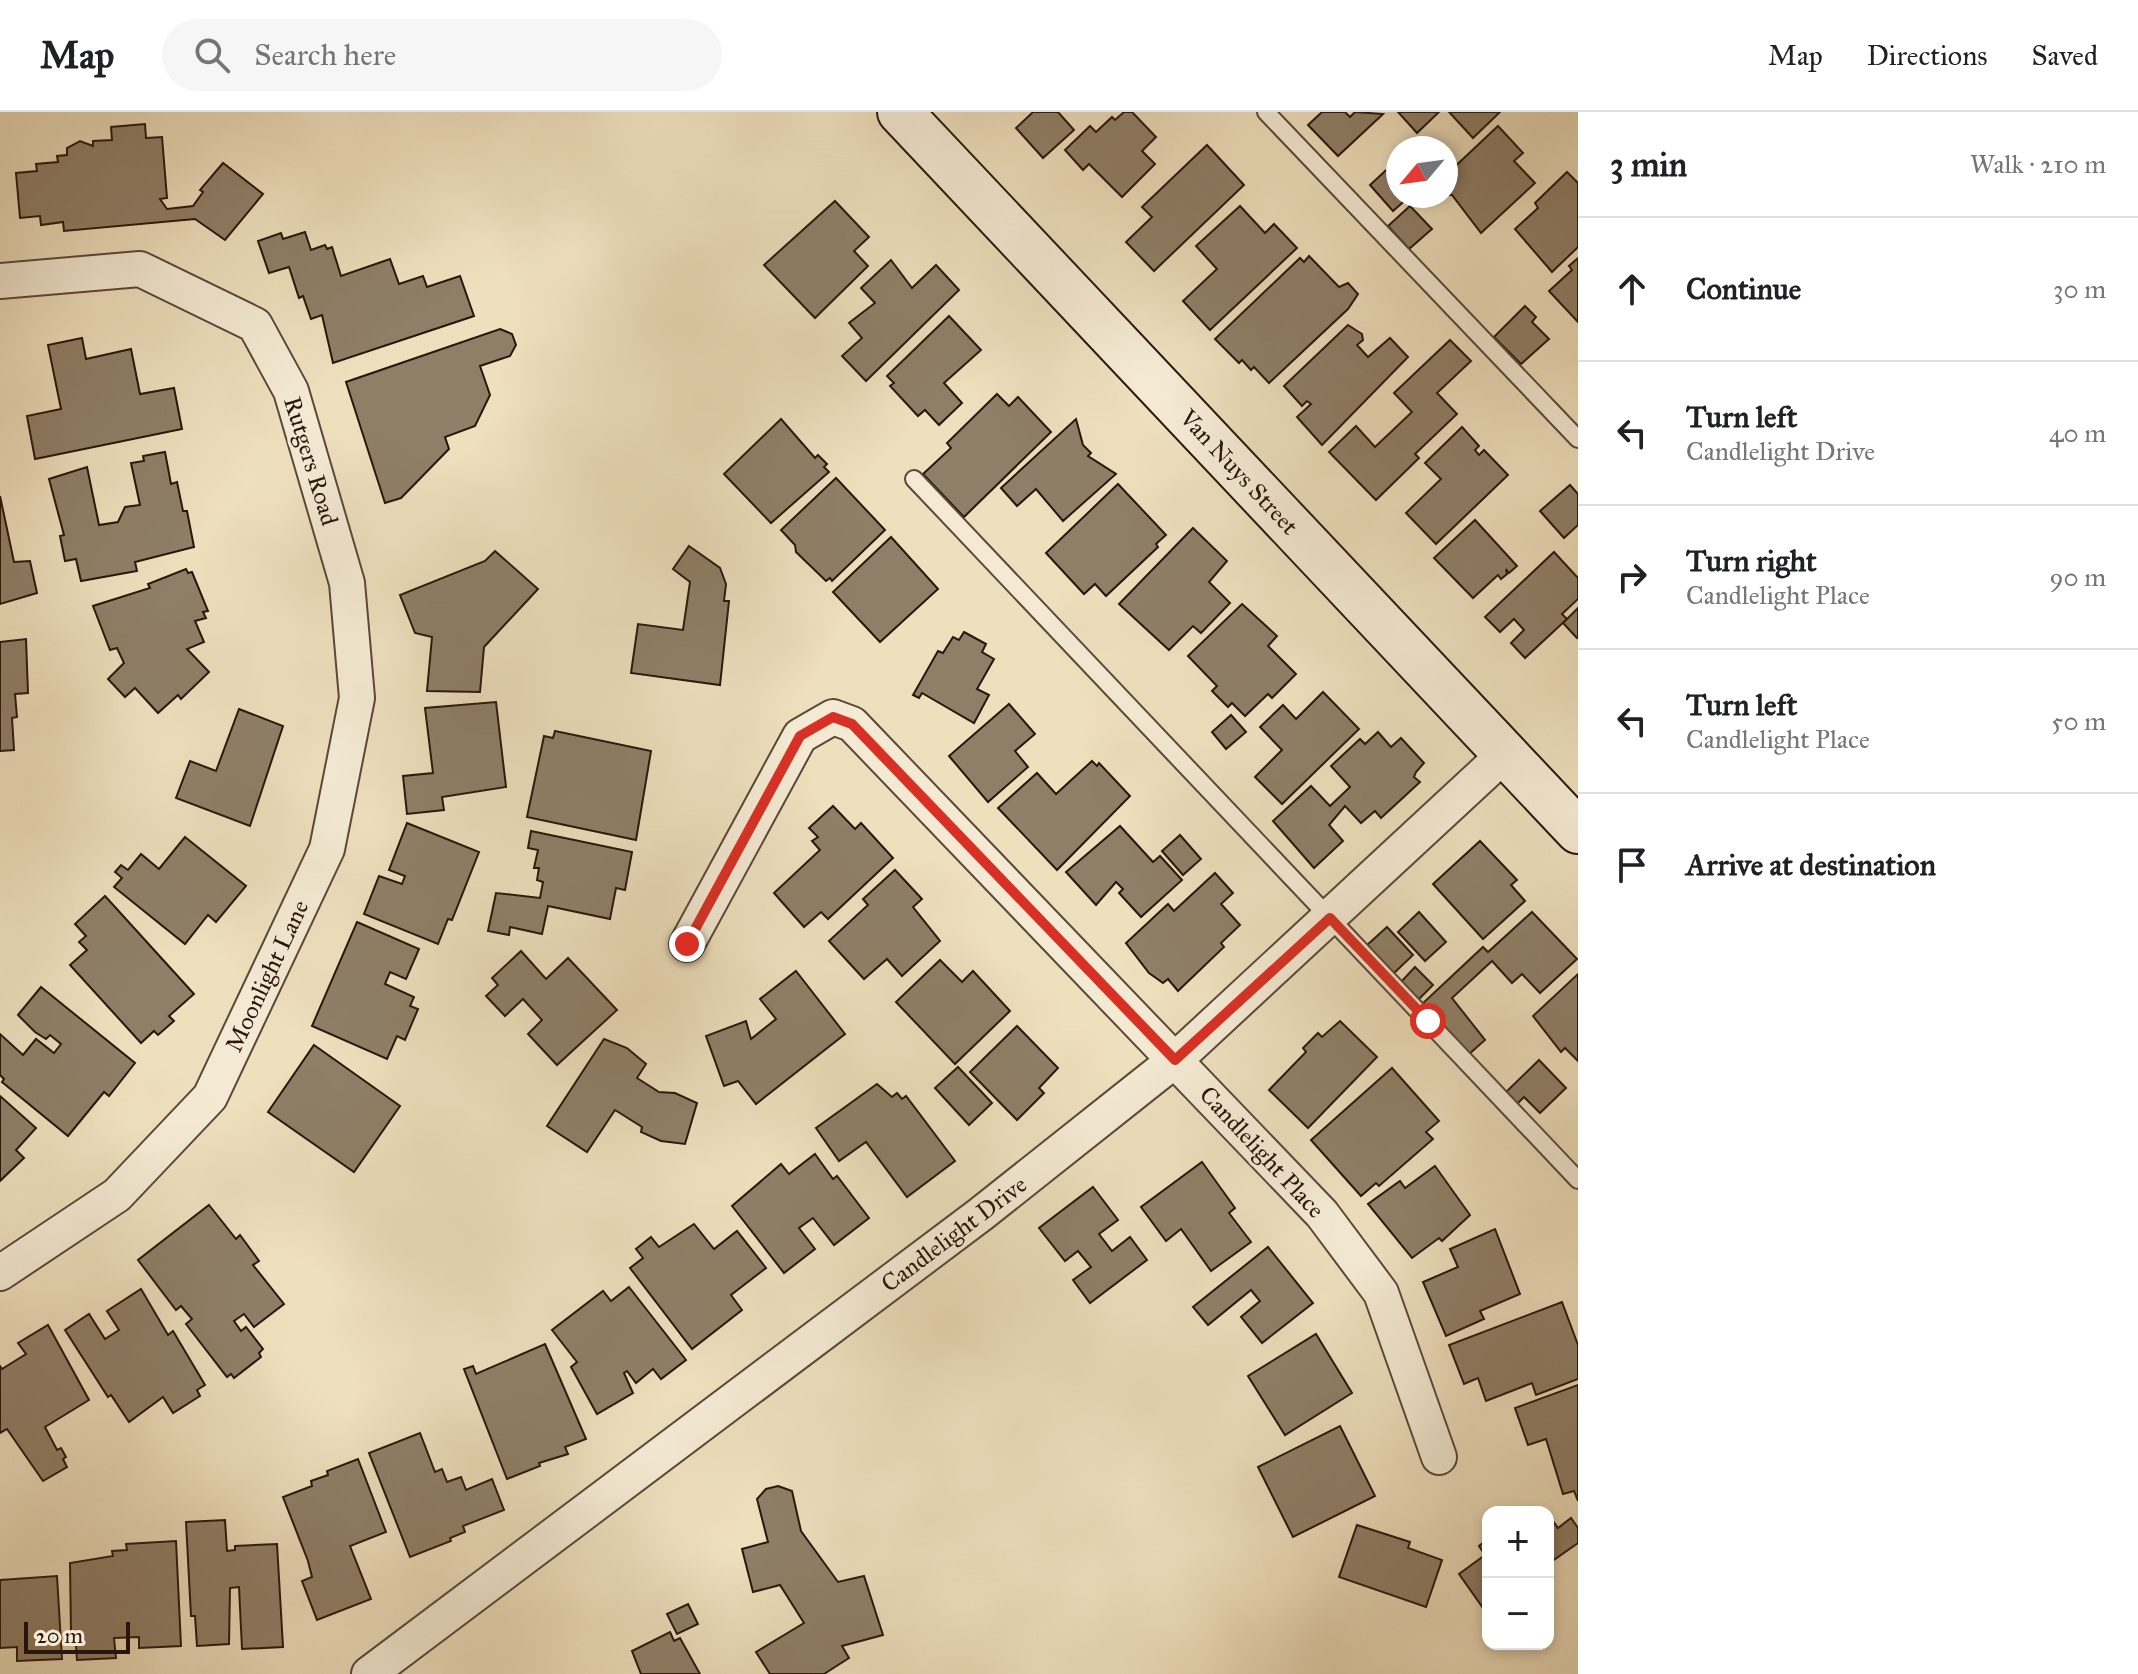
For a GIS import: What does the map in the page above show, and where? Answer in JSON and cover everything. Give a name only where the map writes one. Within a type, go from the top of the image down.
[{"type":"street","name":"Van Nuys Street","points":[[900,112],[1578,831]]},
{"type":"street","name":"Rutgers Road","points":[[0,281],[140,269],[255,325],[291,391],[347,583]]},
{"type":"street","name":"Moonlight Lane","points":[[0,1273],[117,1195],[210,1097],[327,849],[357,698],[347,583]]},
{"type":"street","name":"Candlelight Place","points":[[687,944],[800,736],[833,717],[852,724],[1322,1214],[1381,1293],[1439,1457]]},
{"type":"street","name":"Candlelight Drive","points":[[369,1674],[981,1214],[1175,1060],[1505,754]]},
{"type":"lane","points":[[1266,112],[1578,439]]},
{"type":"lane","points":[[914,479],[1578,1180]]},
{"type":"building","points":[[1033,112],[1058,112],[1074,130],[1043,158],[1016,128]]},
{"type":"building","points":[[1124,112],[1132,112],[1156,137],[1142,151],[1155,164],[1122,197],[1089,164],[1083,170],[1065,150],[1090,126],[1096,132],[1112,117],[1115,120]]},
{"type":"building","points":[[1322,112],[1345,112],[1350,117],[1355,112],[1383,114],[1338,156],[1308,125]]},
{"type":"building","points":[[1398,112],[1439,112],[1417,133]]},
{"type":"building","points":[[1449,112],[1500,112],[1473,138]]},
{"type":"building","points":[[145,124],[146,138],[162,137],[167,198],[160,199],[167,209],[193,206],[203,192],[200,190],[223,163],[263,194],[225,240],[195,219],[64,231],[63,222],[41,225],[40,216],[20,218],[16,173],[37,171],[36,164],[58,162],[57,156],[67,155],[67,148],[80,141],[93,146],[93,141],[112,140],[111,127]]},
{"type":"building","points":[[1498,126],[1523,153],[1514,161],[1535,183],[1481,233],[1458,203],[1458,164]]},
{"type":"building","points":[[1207,145],[1244,185],[1154,271],[1126,242],[1152,217],[1142,207]]},
{"type":"building","points":[[1386,170],[1386,203],[1370,185]]},
{"type":"building","points":[[1567,172],[1578,183],[1578,247],[1552,272],[1515,229],[1538,208],[1535,203]]},
{"type":"building","points":[[835,201],[869,237],[854,251],[868,266],[815,318],[764,265]]},
{"type":"building","points":[[1240,206],[1265,233],[1274,224],[1297,248],[1210,330],[1183,301],[1217,269],[1196,246]]},
{"type":"building","points":[[1408,208],[1412,208],[1432,229],[1409,249],[1388,226]]},
{"type":"building","points":[[305,232],[311,250],[325,245],[327,249],[332,247],[341,276],[390,259],[399,284],[423,276],[427,287],[460,276],[474,316],[333,363],[322,315],[311,319],[303,296],[299,298],[289,267],[269,273],[258,241],[281,233],[283,239]]},
{"type":"building","points":[[1309,256],[1339,287],[1348,283],[1358,294],[1348,309],[1269,383],[1254,367],[1251,370],[1242,360],[1239,363],[1215,339],[1300,258],[1304,262]]},
{"type":"building","points":[[1578,258],[1578,322],[1549,291],[1572,270],[1569,266]]},
{"type":"building","points":[[891,260],[912,288],[936,265],[959,290],[866,381],[842,356],[862,338],[849,323],[875,303],[861,288]]},
{"type":"building","points":[[1525,306],[1536,317],[1532,322],[1549,339],[1521,364],[1494,337]]},
{"type":"building","points":[[949,316],[981,350],[944,383],[962,403],[939,425],[925,410],[918,416],[890,386],[894,383],[887,376]]},
{"type":"building","points":[[1348,325],[1362,334],[1363,340],[1357,345],[1368,357],[1390,338],[1408,357],[1322,445],[1297,417],[1311,404],[1307,401],[1302,406],[1284,386]]},
{"type":"building","points":[[500,329],[512,334],[516,345],[510,356],[480,366],[490,395],[475,426],[445,437],[449,449],[401,498],[385,503],[346,382]]},
{"type":"building","points":[[82,338],[86,359],[131,349],[140,394],[174,388],[182,429],[35,459],[27,416],[61,409],[48,345]]},
{"type":"building","points":[[1450,340],[1471,361],[1437,393],[1457,414],[1415,454],[1419,458],[1376,500],[1329,452],[1356,426],[1375,447],[1412,412],[1394,393]]},
{"type":"building","points":[[997,394],[1009,406],[1018,397],[1051,432],[964,517],[923,474],[951,448],[947,443]]},
{"type":"building","points":[[781,419],[815,458],[818,455],[827,464],[824,467],[829,472],[771,523],[724,474]]},
{"type":"building","points":[[1076,419],[1083,445],[1091,453],[1088,456],[1116,474],[1063,521],[1036,489],[1017,506],[1001,488]]},
{"type":"building","points":[[1462,427],[1479,446],[1475,450],[1479,455],[1484,450],[1508,475],[1436,544],[1406,513],[1441,479],[1425,463]]},
{"type":"building","points":[[165,452],[171,484],[177,482],[183,511],[187,511],[194,547],[135,562],[137,571],[81,581],[76,559],[65,561],[60,536],[64,535],[49,479],[87,467],[99,525],[118,522],[125,507],[140,505],[131,463],[144,461],[143,456]]},
{"type":"building","points":[[836,478],[885,530],[832,581],[830,578],[826,581],[796,552],[795,545],[781,530]]},
{"type":"building","points":[[1118,484],[1166,535],[1156,544],[1158,547],[1106,596],[1095,584],[1084,594],[1046,553]]},
{"type":"building","points":[[1570,485],[1578,494],[1578,525],[1564,538],[1540,511]]},
{"type":"building","points":[[0,496],[14,562],[30,561],[37,593],[0,604]]},
{"type":"building","points":[[1475,520],[1517,566],[1509,573],[1506,569],[1507,574],[1501,579],[1498,575],[1473,598],[1434,558]]},
{"type":"building","points":[[1193,528],[1227,561],[1209,582],[1230,603],[1201,633],[1193,626],[1169,650],[1119,604]]},
{"type":"building","points":[[891,537],[938,589],[880,642],[833,592]]},
{"type":"building","points":[[689,546],[720,568],[726,584],[724,601],[729,601],[720,685],[631,673],[638,624],[683,630],[690,582],[673,569]]},
{"type":"building","points":[[495,551],[538,589],[484,647],[480,692],[427,691],[432,637],[415,633],[400,595],[485,561]]},
{"type":"building","points":[[1554,552],[1578,578],[1578,599],[1562,614],[1567,619],[1525,658],[1511,643],[1524,630],[1514,619],[1500,632],[1485,617]]},
{"type":"building","points":[[186,569],[188,573],[192,572],[208,611],[203,612],[206,618],[195,621],[204,642],[187,649],[209,672],[181,699],[178,695],[158,713],[135,688],[125,697],[108,679],[124,663],[117,648],[110,650],[93,606],[150,588],[148,584]]},
{"type":"building","points":[[1242,604],[1277,636],[1268,646],[1296,674],[1272,698],[1268,694],[1245,716],[1232,703],[1228,707],[1212,691],[1217,686],[1188,656]]},
{"type":"building","points":[[1578,608],[1578,637],[1577,638],[1563,623]]},
{"type":"building","points":[[964,632],[986,644],[982,652],[994,659],[977,689],[989,695],[974,723],[922,693],[919,698],[913,695],[938,651],[943,653],[953,637],[959,640]]},
{"type":"building","points":[[26,639],[28,693],[15,694],[17,717],[12,718],[14,750],[0,751],[0,642]]},
{"type":"building","points":[[1323,692],[1359,729],[1282,804],[1255,777],[1282,750],[1260,727],[1283,705],[1296,719]]},
{"type":"building","points":[[496,702],[506,787],[442,797],[444,810],[407,814],[403,776],[433,773],[425,708]]},
{"type":"building","points":[[1009,704],[1035,734],[1015,751],[1028,767],[988,802],[949,756]]},
{"type":"building","points":[[239,709],[283,726],[250,826],[176,798],[190,761],[216,771]]},
{"type":"building","points":[[1231,715],[1246,732],[1226,749],[1212,732]]},
{"type":"building","points":[[555,731],[651,751],[636,840],[527,817],[544,736],[553,738]]},
{"type":"building","points":[[1378,732],[1391,747],[1401,738],[1424,763],[1414,777],[1420,782],[1381,818],[1375,811],[1361,823],[1345,806],[1329,825],[1343,841],[1314,868],[1273,821],[1311,786],[1330,806],[1350,787],[1331,766],[1360,739],[1365,744]]},
{"type":"building","points":[[1092,761],[1097,766],[1099,763],[1130,796],[1057,870],[998,808],[1037,773],[1056,794]]},
{"type":"building","points":[[833,806],[855,829],[861,823],[893,858],[828,919],[821,912],[804,927],[774,893],[820,850],[812,841],[818,837],[809,828]]},
{"type":"building","points":[[407,823],[479,852],[452,920],[448,919],[438,944],[364,914],[379,876],[402,884],[405,876],[389,870]]},
{"type":"building","points":[[1120,826],[1153,862],[1160,856],[1182,880],[1141,917],[1119,893],[1123,889],[1116,882],[1096,905],[1066,872]]},
{"type":"building","points":[[531,831],[632,852],[625,890],[616,888],[610,919],[548,906],[542,934],[510,927],[509,935],[488,931],[496,893],[540,898],[543,882],[537,880],[539,868],[534,868],[538,850],[528,848]]},
{"type":"building","points":[[1180,835],[1201,859],[1183,875],[1162,851]]},
{"type":"building","points":[[185,837],[246,886],[216,922],[208,915],[185,944],[114,887],[122,878],[115,872],[121,865],[128,870],[141,854],[159,869]]},
{"type":"building","points":[[1480,841],[1517,880],[1511,885],[1525,901],[1483,939],[1433,884]]},
{"type":"building","points":[[895,870],[922,899],[913,907],[940,941],[902,976],[887,959],[864,979],[829,941],[868,905],[863,899]]},
{"type":"building","points":[[1215,873],[1233,893],[1221,904],[1240,925],[1221,943],[1224,947],[1178,991],[1168,979],[1163,983],[1149,973],[1126,943],[1168,904],[1174,911]]},
{"type":"building","points":[[105,896],[194,994],[169,1016],[174,1021],[158,1035],[154,1031],[141,1043],[70,965],[87,950],[79,942],[86,936],[75,924]]},
{"type":"building","points":[[1419,912],[1446,942],[1425,961],[1398,932]]},
{"type":"building","points":[[1532,912],[1577,959],[1540,993],[1522,974],[1512,983],[1492,961],[1452,998],[1485,1040],[1468,1055],[1421,1005],[1483,947],[1488,952]]},
{"type":"building","points":[[357,922],[419,949],[406,979],[390,972],[385,984],[414,997],[410,1006],[418,1009],[405,1040],[397,1036],[387,1059],[312,1026]]},
{"type":"building","points":[[1387,927],[1413,955],[1393,974],[1366,946]]},
{"type":"building","points":[[521,951],[546,979],[568,958],[617,1010],[557,1065],[528,1034],[542,1020],[523,999],[505,1016],[486,996],[498,985],[492,978]]},
{"type":"building","points":[[940,960],[962,982],[973,971],[1010,1011],[955,1064],[896,1002]]},
{"type":"building","points":[[1415,967],[1433,985],[1417,1001],[1400,983]]},
{"type":"building","points":[[796,971],[845,1034],[756,1104],[738,1081],[724,1086],[706,1036],[746,1021],[751,1039],[776,1019],[760,999]]},
{"type":"building","points":[[1578,974],[1578,1061],[1565,1048],[1561,1052],[1533,1016]]},
{"type":"building","points":[[41,987],[135,1063],[109,1096],[104,1092],[68,1136],[2,1082],[4,1079],[0,1075],[0,1034],[23,1055],[36,1039],[54,1053],[61,1044],[50,1035],[46,1039],[35,1032],[18,1015]]},
{"type":"building","points":[[1340,1021],[1377,1057],[1308,1128],[1269,1090],[1306,1052],[1303,1048],[1318,1033],[1322,1037]]},
{"type":"building","points":[[1017,1026],[1058,1068],[1039,1088],[1044,1093],[1017,1120],[970,1072]]},
{"type":"building","points":[[604,1039],[627,1048],[646,1064],[637,1078],[659,1092],[675,1093],[697,1103],[685,1144],[661,1141],[641,1132],[642,1127],[615,1110],[587,1152],[547,1126]]},
{"type":"building","points":[[314,1045],[400,1106],[354,1172],[268,1112]]},
{"type":"building","points":[[1539,1060],[1566,1088],[1540,1113],[1524,1097],[1516,1105],[1505,1093]]},
{"type":"building","points":[[958,1067],[992,1103],[969,1125],[935,1088]]},
{"type":"building","points":[[1392,1068],[1439,1121],[1426,1132],[1433,1139],[1379,1186],[1376,1183],[1361,1196],[1311,1140]]},
{"type":"building","points":[[877,1084],[892,1097],[897,1093],[902,1099],[906,1096],[955,1161],[907,1197],[866,1142],[839,1161],[816,1128]]},
{"type":"building","points":[[0,1096],[36,1128],[16,1150],[24,1158],[0,1181]]},
{"type":"building","points":[[815,1154],[833,1179],[837,1176],[869,1218],[834,1245],[813,1218],[799,1228],[815,1249],[784,1273],[732,1206],[781,1164],[789,1174]]},
{"type":"building","points":[[1202,1162],[1235,1208],[1229,1213],[1251,1242],[1211,1271],[1181,1229],[1166,1241],[1141,1207]]},
{"type":"building","points":[[1435,1166],[1470,1215],[1442,1241],[1439,1238],[1412,1258],[1368,1204],[1400,1181],[1405,1188]]},
{"type":"building","points":[[1093,1187],[1118,1220],[1099,1234],[1112,1251],[1130,1237],[1147,1260],[1090,1303],[1073,1280],[1091,1267],[1078,1251],[1065,1261],[1039,1228]]},
{"type":"building","points":[[209,1205],[236,1239],[240,1235],[259,1261],[253,1265],[284,1304],[254,1327],[244,1314],[234,1321],[241,1331],[246,1327],[263,1349],[259,1353],[261,1357],[234,1378],[231,1374],[227,1377],[186,1324],[192,1319],[181,1306],[176,1310],[138,1260]]},
{"type":"building","points":[[694,1224],[714,1249],[737,1231],[766,1268],[731,1295],[742,1310],[692,1349],[630,1268],[643,1258],[636,1249],[651,1237],[659,1247]]},
{"type":"building","points":[[1495,1229],[1520,1294],[1480,1311],[1484,1319],[1446,1336],[1423,1282],[1458,1267],[1450,1249]]},
{"type":"building","points":[[1268,1247],[1313,1303],[1262,1343],[1241,1317],[1260,1301],[1251,1290],[1208,1325],[1193,1307]]},
{"type":"building","points":[[629,1287],[686,1360],[661,1379],[653,1369],[636,1383],[627,1371],[624,1373],[633,1393],[597,1414],[571,1367],[577,1362],[552,1330],[603,1291],[611,1301]]},
{"type":"building","points":[[141,1289],[168,1335],[173,1331],[205,1385],[197,1390],[200,1396],[173,1413],[163,1397],[129,1422],[111,1395],[108,1397],[65,1330],[89,1314],[105,1339],[119,1330],[107,1311]]},
{"type":"building","points":[[1562,1302],[1578,1345],[1578,1379],[1536,1395],[1532,1383],[1486,1401],[1478,1378],[1464,1384],[1449,1345]]},
{"type":"building","points":[[48,1325],[89,1400],[45,1427],[57,1450],[61,1448],[66,1457],[63,1459],[67,1467],[43,1481],[7,1429],[0,1433],[0,1366],[2,1369],[26,1354],[18,1343]]},
{"type":"building","points":[[1316,1334],[1352,1393],[1285,1435],[1248,1376]]},
{"type":"building","points":[[545,1344],[586,1439],[565,1447],[568,1454],[539,1463],[540,1466],[507,1479],[464,1369],[473,1366],[476,1374]]},
{"type":"building","points":[[1578,1385],[1578,1501],[1574,1491],[1563,1494],[1546,1439],[1528,1445],[1515,1408]]},
{"type":"building","points":[[1340,1426],[1375,1496],[1293,1537],[1258,1467]]},
{"type":"building","points":[[420,1433],[435,1472],[442,1469],[447,1482],[461,1477],[466,1490],[492,1479],[504,1510],[463,1526],[465,1532],[450,1538],[451,1541],[410,1557],[369,1453]]},
{"type":"building","points":[[358,1459],[386,1532],[350,1546],[371,1599],[317,1620],[302,1581],[312,1577],[308,1561],[283,1497],[312,1486],[311,1481],[328,1475],[327,1471]]},
{"type":"building","points":[[778,1486],[792,1491],[801,1531],[838,1582],[864,1576],[883,1635],[842,1646],[849,1658],[824,1674],[770,1674],[756,1652],[804,1623],[780,1585],[753,1592],[742,1549],[768,1542],[757,1499],[766,1489]]},
{"type":"building","points":[[1571,1518],[1578,1528],[1578,1543],[1554,1560],[1554,1522],[1558,1528]]},
{"type":"building","points":[[225,1520],[227,1551],[235,1550],[235,1546],[277,1544],[283,1647],[242,1649],[239,1587],[230,1588],[229,1644],[197,1646],[195,1616],[191,1616],[186,1522]]},
{"type":"building","points":[[1357,1525],[1410,1542],[1408,1548],[1442,1560],[1426,1607],[1339,1577]]},
{"type":"building","points":[[176,1541],[181,1646],[139,1648],[139,1637],[114,1638],[116,1658],[77,1660],[75,1632],[71,1633],[70,1563],[113,1556],[112,1551],[127,1550],[126,1544]]},
{"type":"building","points":[[1482,1557],[1482,1607],[1459,1574]]},
{"type":"building","points":[[57,1576],[62,1659],[17,1661],[17,1647],[0,1648],[0,1580]]},
{"type":"building","points":[[688,1604],[698,1624],[677,1634],[667,1614]]},
{"type":"building","points":[[670,1632],[674,1641],[680,1638],[700,1674],[641,1674],[632,1651]]},
{"type":"route","points":[[687,944],[800,736],[833,717],[852,724],[1175,1060],[1330,918],[1428,1021]]}]
